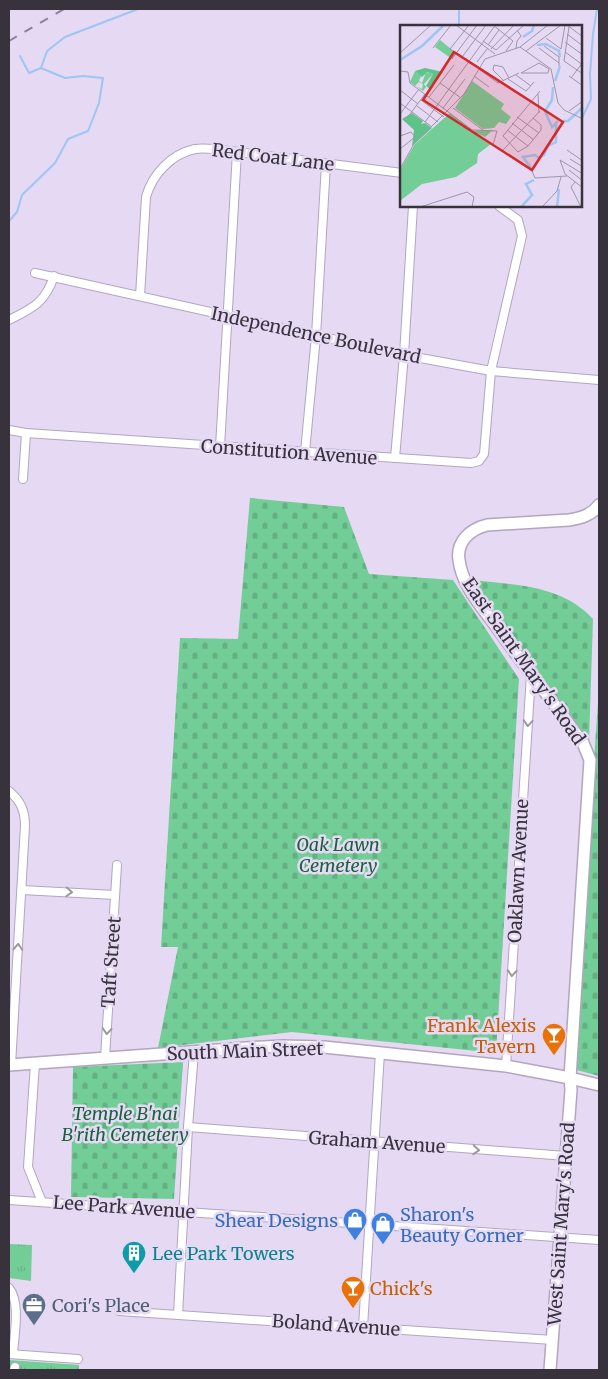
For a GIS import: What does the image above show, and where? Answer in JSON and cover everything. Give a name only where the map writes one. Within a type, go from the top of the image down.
[{"type":"street","name":"Red Coat Lane","points":[[140,296],[146,197],[149,186],[154,176],[178,156],[188,151],[197,149],[238,152],[400,172]]},
{"type":"street","points":[[220,447],[226,316],[238,152]]},
{"type":"street","points":[[306,452],[316,336],[326,164]]},
{"type":"street","points":[[395,458],[404,355],[413,208]]},
{"type":"street","points":[[491,371],[522,236],[518,220],[503,208]]},
{"type":"street","name":"Independence Boulevard","points":[[35,273],[404,355],[491,371],[599,380]]},
{"type":"street","points":[[9,320],[30,310],[42,301],[50,288],[54,276]]},
{"type":"street","name":"Constitution Avenue","points":[[9,430],[26,433],[471,464],[479,461],[484,454],[491,371]]},
{"type":"street","points":[[23,479],[26,433]]},
{"type":"street","name":"East Saint Mary's Road","points":[[570,1078],[590,760],[583,743],[477,600],[463,575],[458,558],[460,545],[467,535],[477,528],[487,525],[569,520],[590,514],[599,505]]},
{"type":"street","name":"Oaklawn Avenue","points":[[506,1066],[531,675]]},
{"type":"street","points":[[9,792],[18,800],[25,816],[10,1065]]},
{"type":"street","name":"Taft Street","points":[[105,1058],[117,865]]},
{"type":"street","points":[[22,890],[115,895]]},
{"type":"street","name":"South Main Street","points":[[10,1065],[283,1046],[324,1047],[506,1066],[599,1085]]},
{"type":"street","points":[[178,1315],[194,1052]]},
{"type":"street","points":[[363,1327],[380,1053]]},
{"type":"street","points":[[35,1064],[28,1168],[42,1202]]},
{"type":"street","name":"West Saint Mary's Road","points":[[550,1370],[571,1090],[570,1078]]},
{"type":"street","name":"Graham Avenue","points":[[188,1127],[566,1156]]},
{"type":"street","name":"Lee Park Avenue","points":[[9,1200],[599,1240]]},
{"type":"street","points":[[9,1288],[14,1296],[15,1305],[11,1354],[78,1359]]},
{"type":"street","name":"Boland Avenue","points":[[119,1311],[552,1340]]},
{"type":"green space","name":"Oak Lawn Cemetery","points":[[250,498],[344,507],[369,574],[453,580],[519,679],[496,1053],[292,1032],[158,1048],[178,947],[161,947],[180,638],[238,639]]},
{"type":"green space","points":[[473,580],[522,586],[553,593],[581,608],[593,619],[589,742],[518,646]]},
{"type":"green space","points":[[599,687],[599,1076],[573,1069]]},
{"type":"green space","name":"Temple B'nai B'rith Cemetery","points":[[183,1062],[174,1199],[71,1197],[73,1067]]},
{"type":"green space","points":[[9,1244],[32,1245],[31,1281],[9,1278]]},
{"type":"green space","points":[[9,1360],[79,1365],[79,1370],[9,1370]]},
{"type":"waterway","points":[[41,68],[47,51],[65,37],[138,9]]},
{"type":"waterway","points":[[459,9],[459,25]]},
{"type":"waterway","points":[[583,116],[591,99],[590,74],[597,9]]},
{"type":"waterway","points":[[20,56],[29,73],[41,68]]},
{"type":"waterway","points":[[9,221],[17,212],[22,195],[55,163],[68,139],[88,131],[99,103],[103,78],[83,76],[65,78],[41,68]]},
{"type":"railway","points":[[9,41],[64,9]]},
{"type":"place","name":"Frank Alexis Tavern","points":[[554,1056]]},
{"type":"place","name":"Shear Designs","points":[[355,1241]]},
{"type":"place","name":"Sharon's Beauty Corner","points":[[383,1245]]},
{"type":"place","name":"Lee Park Towers","points":[[134,1274]]},
{"type":"place","name":"Chick's","points":[[353,1309]]},
{"type":"place","name":"Cori's Place","points":[[34,1326]]}]
